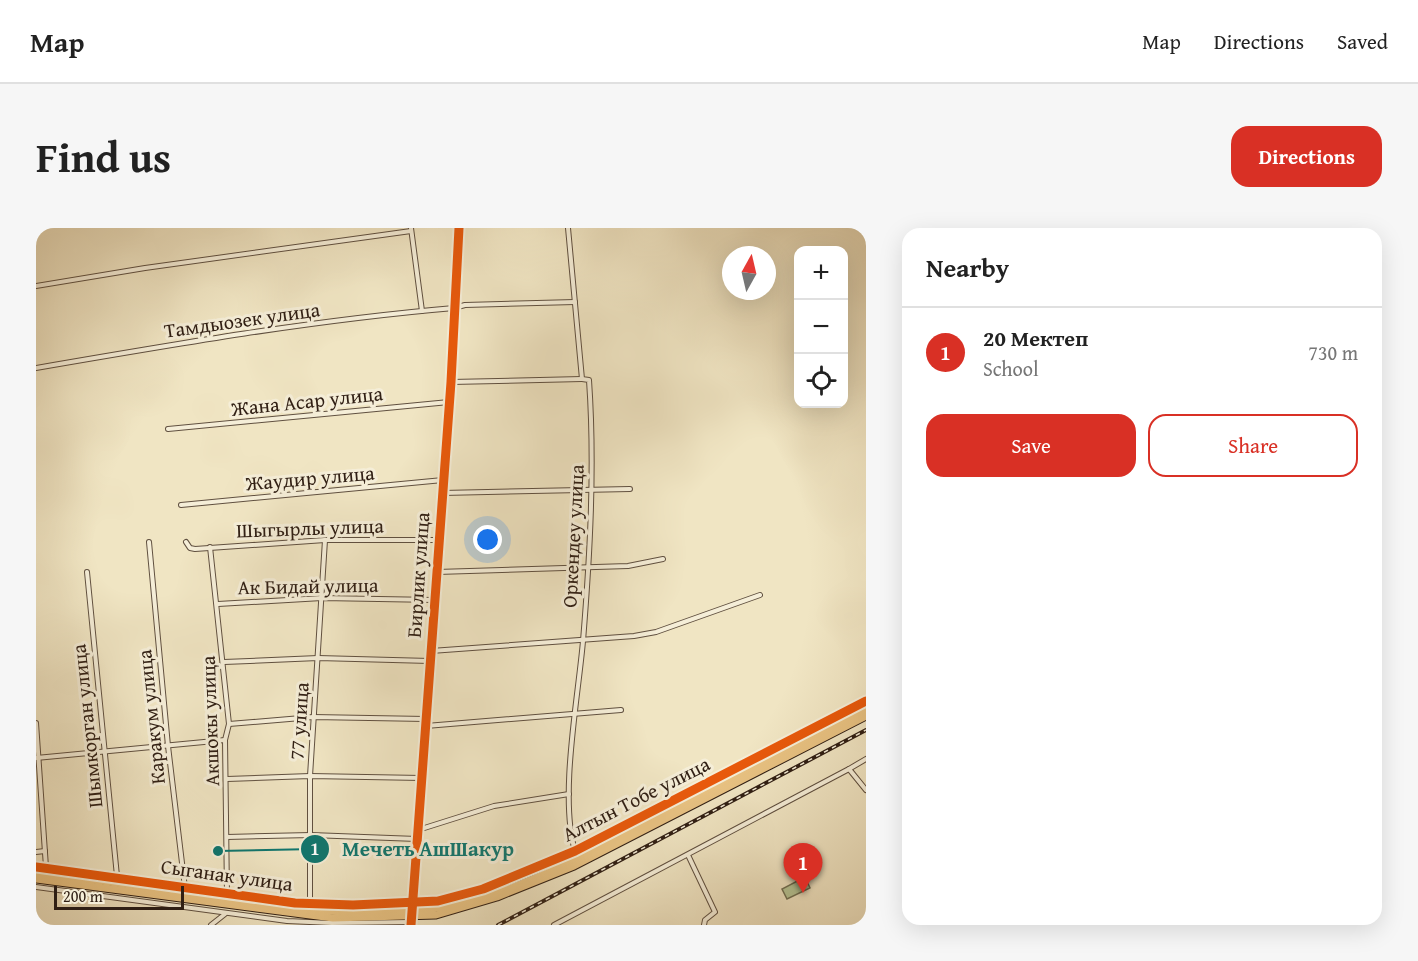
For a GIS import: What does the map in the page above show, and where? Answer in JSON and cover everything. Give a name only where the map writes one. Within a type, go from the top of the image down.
[{"type":"highway","points":[[36,875],[289,909],[411,919],[546,872],[866,710]]},
{"type":"highway","points":[[36,879],[289,914],[333,918],[411,919],[472,906],[566,869],[866,716]]},
{"type":"street","name":"Бирлик улица","points":[[411,919],[451,382],[459,228]]},
{"type":"street","name":"Оркендеу улица","points":[[568,228],[582,379],[589,380],[591,490],[583,640],[569,794],[571,837],[575,851]]},
{"type":"street","points":[[36,286],[411,230],[422,311]]},
{"type":"street","name":"Тамдыозек улица","points":[[36,368],[175,344],[454,308],[465,304],[575,302]]},
{"type":"street","points":[[451,382],[582,379]]},
{"type":"street","name":"Жана Асар улица","points":[[168,429],[449,402]]},
{"type":"street","name":"Жаудир улица","points":[[181,505],[443,480]]},
{"type":"street","points":[[442,494],[630,489]]},
{"type":"street","name":"Шыгырлы улица","points":[[186,542],[192,548],[210,548],[325,540],[439,540]]},
{"type":"street","name":"77 улица","points":[[310,904],[310,776],[325,540]]},
{"type":"street","name":"Каракум улица","points":[[149,542],[168,746],[185,888]]},
{"type":"street","name":"Акшокы улица","points":[[210,548],[218,604],[229,724],[225,740],[227,894]]},
{"type":"street","points":[[437,572],[628,566],[663,560]]},
{"type":"street","name":"Шымкорган улица","points":[[87,572],[117,876]]},
{"type":"street","points":[[431,651],[583,640],[656,632],[759,595]]},
{"type":"street","name":"Ак Бидай улица","points":[[218,604],[322,598],[435,600]]},
{"type":"street","points":[[224,662],[318,658],[430,661]]},
{"type":"street","name":"Алтын Тобе улица","points":[[413,902],[438,901],[483,889],[575,851],[866,701]]},
{"type":"street","points":[[426,726],[621,710]]},
{"type":"street","points":[[229,724],[313,717],[426,719]]},
{"type":"street","points":[[36,723],[46,867]]},
{"type":"street","points":[[38,758],[225,740]]},
{"type":"street","points":[[554,925],[866,759]]},
{"type":"street","points":[[849,769],[865,787]]},
{"type":"street","points":[[227,779],[310,776],[422,778]]},
{"type":"street","points":[[418,830],[494,806],[569,794]]},
{"type":"street","points":[[227,837],[310,835],[417,839]]},
{"type":"street","points":[[36,852],[45,851]]},
{"type":"street","points":[[688,855],[715,912],[705,920],[704,925]]},
{"type":"street","name":"Сыганак улица","points":[[36,867],[117,876],[185,888],[310,904],[352,905],[413,902]]},
{"type":"street","points":[[36,887],[226,913],[332,923],[411,919]]},
{"type":"street","points":[[211,925],[226,913]]},
{"type":"green space","points":[[805,877],[810,888],[787,899],[782,889]]},
{"type":"railway","points":[[498,925],[866,730]]},
{"type":"cycle path","points":[[411,925],[451,382],[459,228]]},
{"type":"cycle path","points":[[36,867],[295,903],[353,905],[438,901],[483,889],[575,851],[866,701]]},
{"type":"place","name":"Мечеть АшШакур","points":[[218,851]]},
{"type":"place","name":"20 Мектеп","points":[[803,893]]}]
